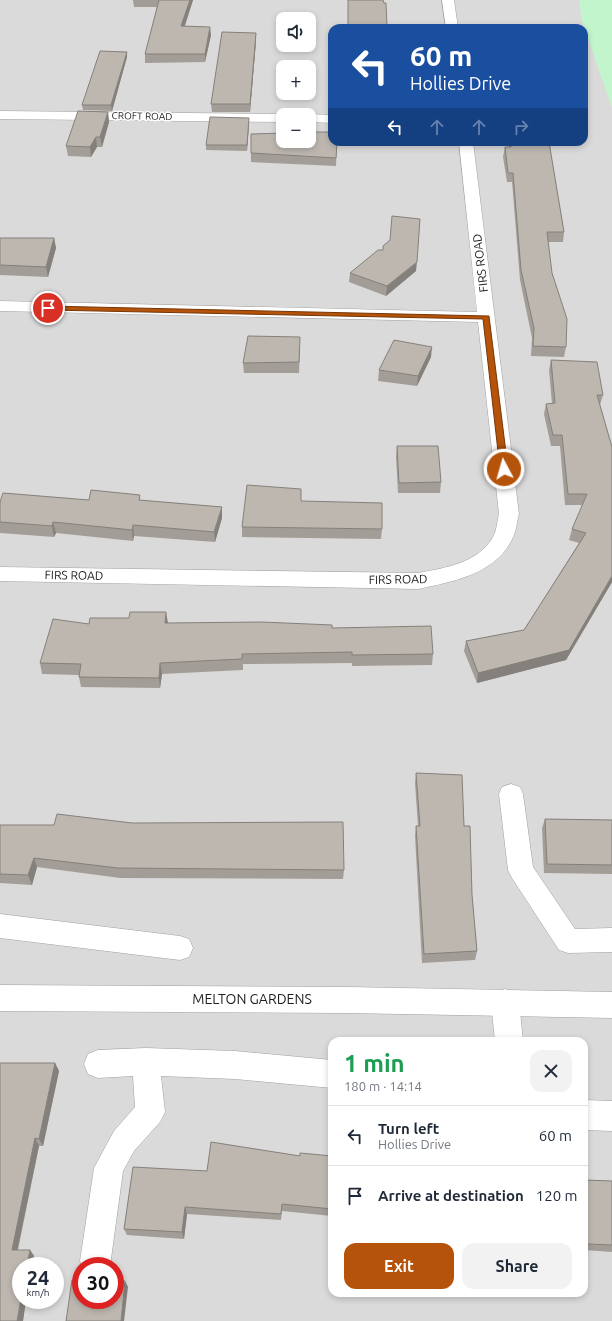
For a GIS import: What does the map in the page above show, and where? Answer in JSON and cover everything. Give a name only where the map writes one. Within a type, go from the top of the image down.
[{"type":"street","points":[[448,0],[451,24]]},
{"type":"street","name":"CROFT ROAD","points":[[0,115],[276,118]]},
{"type":"street","points":[[316,118],[328,119]]},
{"type":"street","name":"FIRS ROAD","points":[[0,574],[418,581],[447,576],[470,568],[485,559],[494,550],[504,535],[509,514],[466,146]]},
{"type":"street","points":[[0,306],[486,317]]},
{"type":"street","points":[[511,794],[520,870],[568,941],[612,940]]},
{"type":"street","points":[[0,926],[180,948]]},
{"type":"street","name":"MELTON GARDENS","points":[[0,998],[505,1002],[612,1005]]},
{"type":"street","points":[[505,1002],[509,1037]]},
{"type":"street","points":[[98,1064],[146,1062],[236,1065],[328,1074]]},
{"type":"street","points":[[97,1257],[108,1168],[124,1140],[150,1112],[146,1062]]},
{"type":"street","points":[[588,1115],[612,1116]]},
{"type":"shaded area","points":[[0,0],[612,0],[612,1321],[0,1321]]},
{"type":"green space","points":[[579,0],[612,0],[612,108],[588,38],[588,24],[583,24]]},
{"type":"building","points":[[159,0],[190,0],[181,26],[210,27],[205,54],[145,54]]},
{"type":"building","points":[[348,0],[383,0],[384,3],[386,3],[387,24],[348,24]]},
{"type":"building","points":[[222,32],[256,33],[250,104],[211,104]]},
{"type":"building","points":[[100,51],[127,52],[111,105],[82,105]]},
{"type":"building","points":[[78,111],[108,112],[100,137],[96,137],[90,147],[66,146]]},
{"type":"building","points":[[210,117],[249,118],[247,145],[206,145]]},
{"type":"building","points":[[316,132],[328,132],[328,146],[337,146],[336,158],[251,153],[251,134],[276,133],[276,148],[316,148]]},
{"type":"building","points":[[550,146],[564,232],[547,232],[552,273],[567,319],[566,347],[533,346],[534,328],[521,270],[513,173],[508,173],[505,147]]},
{"type":"building","points":[[392,216],[420,219],[417,262],[387,286],[350,273],[378,250],[383,250],[383,246],[390,240]]},
{"type":"building","points":[[0,238],[54,238],[46,267],[0,265]]},
{"type":"building","points":[[248,336],[300,337],[299,362],[243,363]]},
{"type":"building","points":[[394,340],[432,347],[418,376],[379,370]]},
{"type":"building","points":[[551,360],[597,362],[603,395],[597,395],[612,447],[612,576],[569,650],[478,673],[466,641],[524,630],[586,533],[572,529],[587,494],[568,494],[562,435],[553,435],[546,404],[555,403]]},
{"type":"building","points":[[397,446],[438,446],[441,482],[399,483]]},
{"type":"building","points":[[247,485],[301,489],[301,501],[382,503],[382,529],[242,527]]},
{"type":"building","points":[[91,490],[140,495],[139,500],[222,507],[214,532],[133,525],[132,530],[53,522],[52,526],[0,522],[0,502],[3,493],[89,500]]},
{"type":"building","points":[[130,612],[166,612],[165,623],[262,622],[332,625],[332,628],[431,626],[433,654],[352,655],[352,652],[242,654],[242,659],[160,663],[159,678],[79,677],[81,664],[40,663],[53,619],[89,624],[90,618],[129,618]]},
{"type":"building","points":[[416,773],[462,775],[464,826],[470,826],[472,895],[477,951],[424,954],[416,826],[420,826]]},
{"type":"building","points":[[57,814],[132,823],[343,822],[344,870],[118,868],[34,858],[28,875],[0,874],[0,825],[54,825]]},
{"type":"building","points":[[545,819],[612,820],[612,865],[547,864]]},
{"type":"building","points":[[0,1063],[55,1063],[39,1139],[35,1138],[12,1250],[30,1250],[29,1257],[12,1257],[12,1309],[19,1309],[17,1321],[0,1321]]},
{"type":"building","points":[[211,1142],[300,1156],[300,1153],[328,1156],[328,1209],[282,1204],[281,1214],[185,1207],[182,1232],[124,1229],[133,1167],[207,1171]]},
{"type":"building","points":[[588,1180],[612,1181],[612,1245],[588,1244]]},
{"type":"building","points":[[72,1280],[72,1309],[122,1309],[121,1321],[66,1321]]},
{"type":"route","points":[[48,308],[486,317],[504,469]]}]
